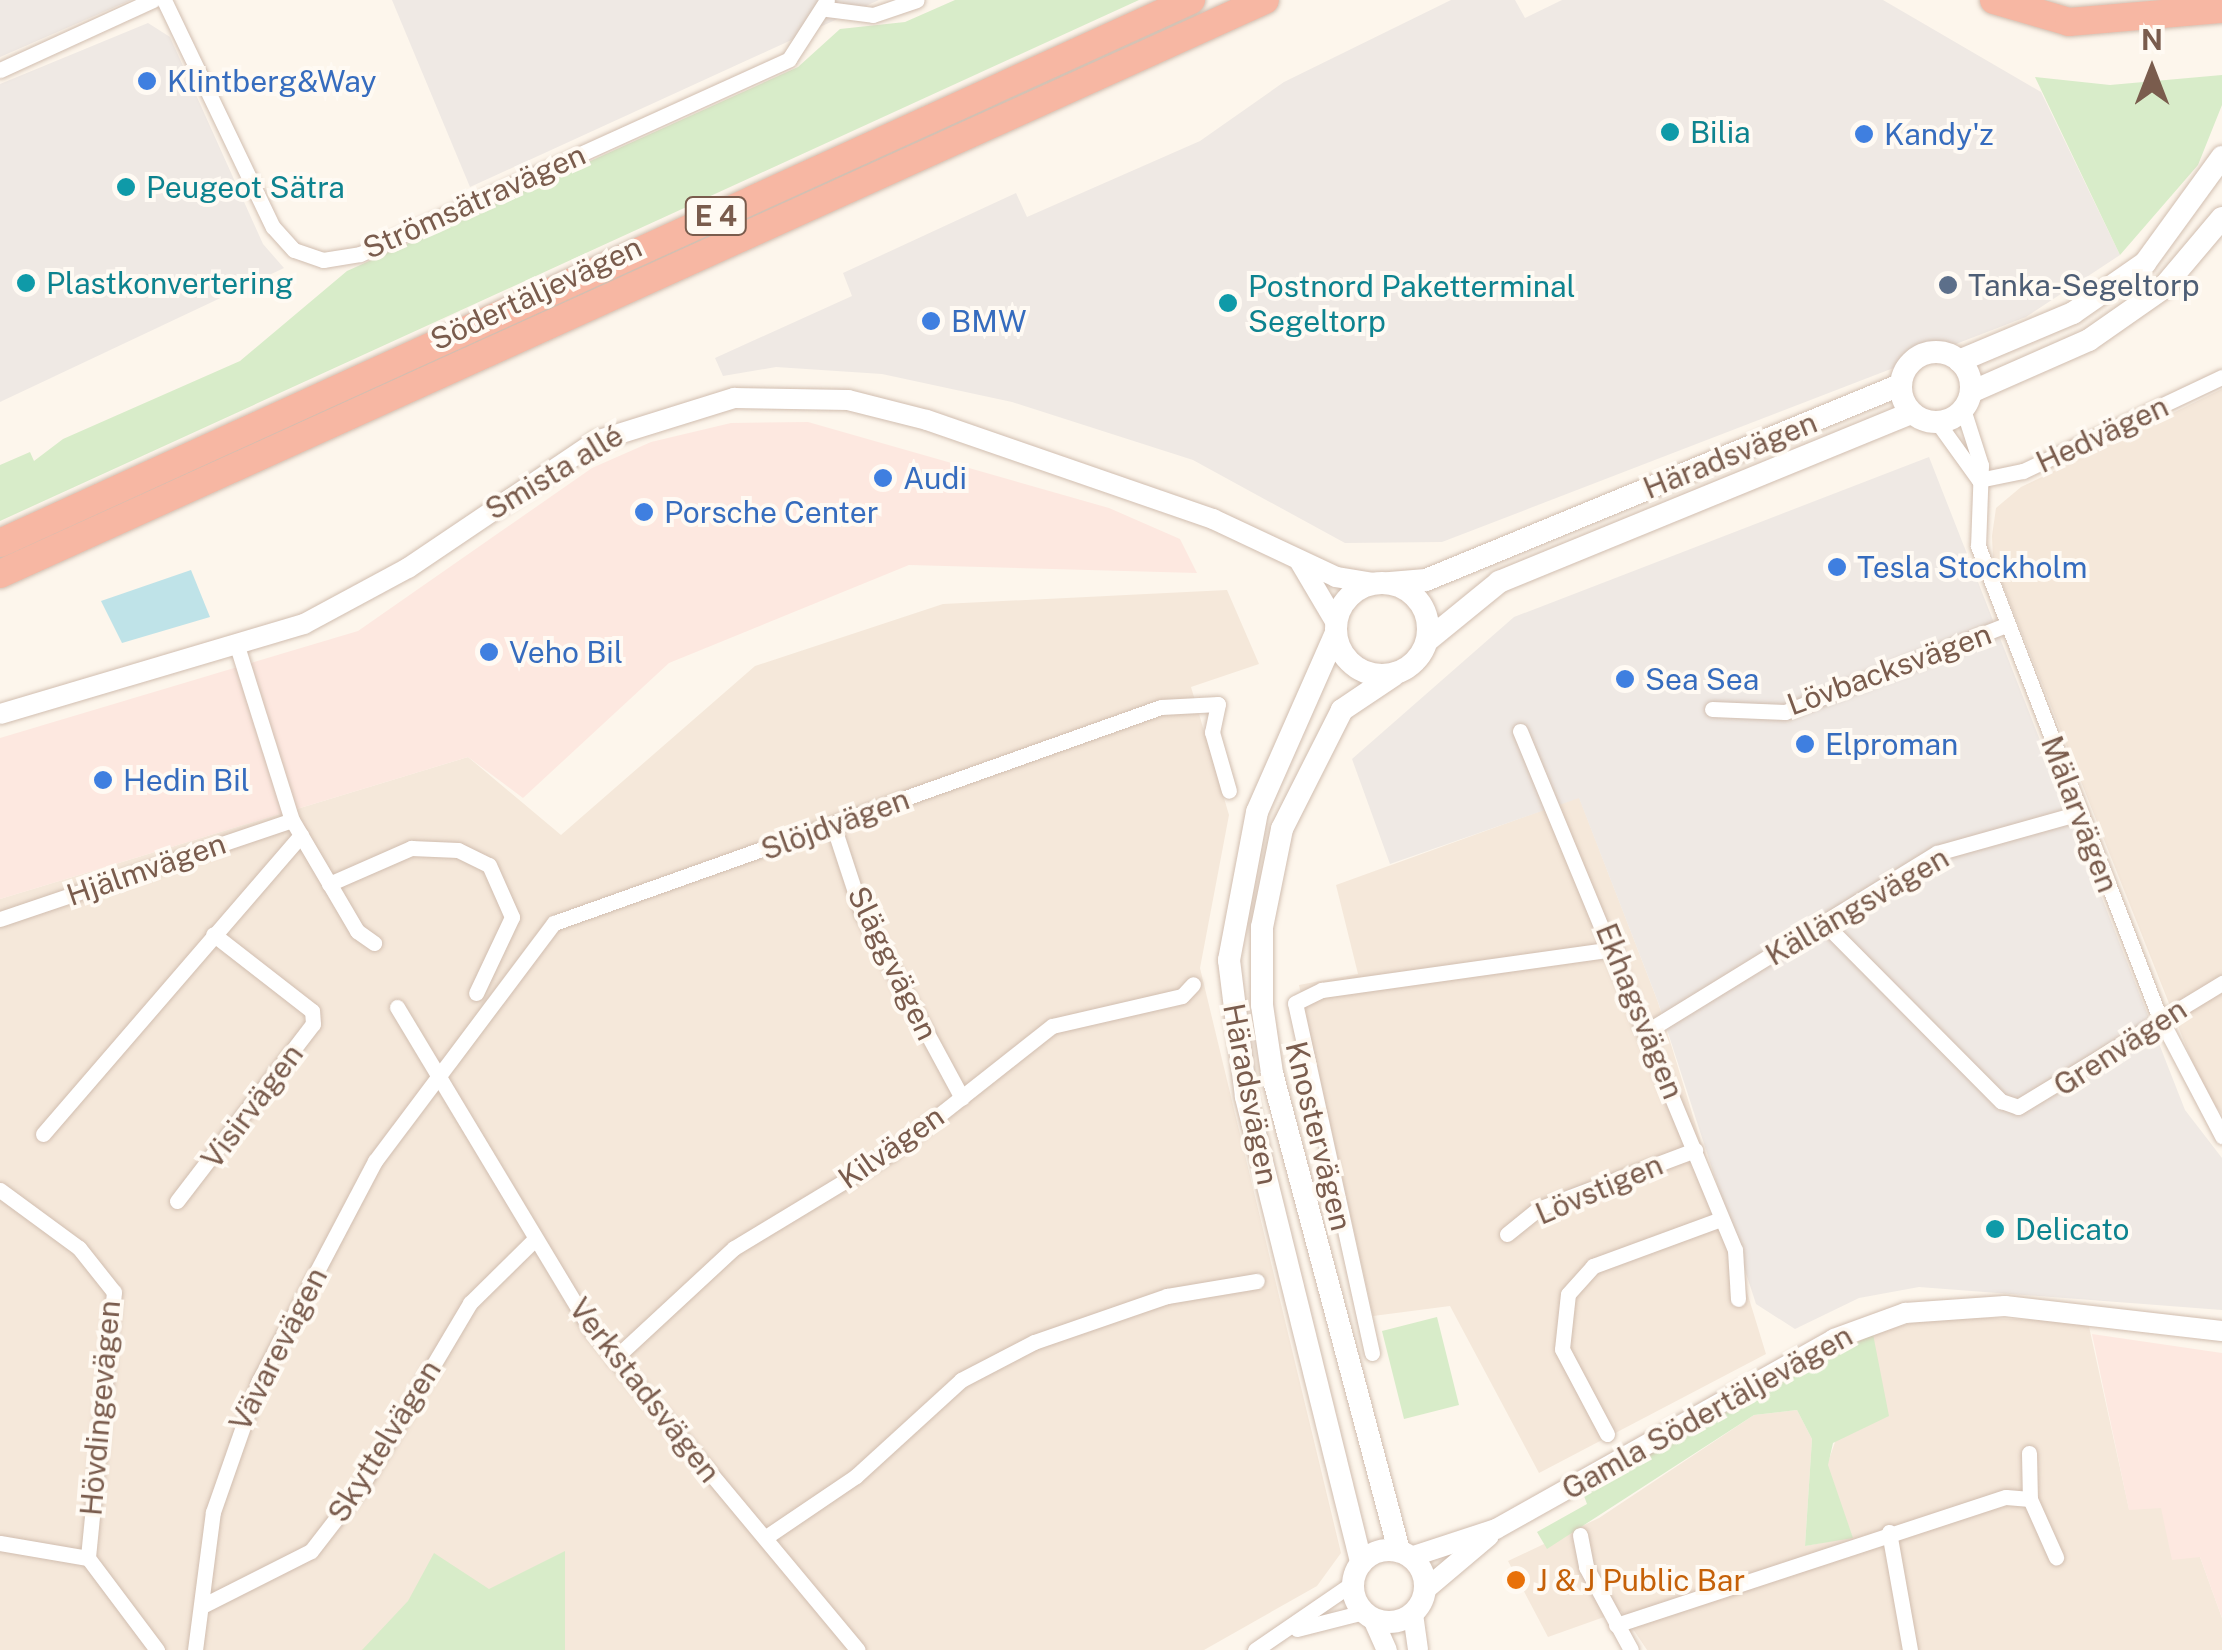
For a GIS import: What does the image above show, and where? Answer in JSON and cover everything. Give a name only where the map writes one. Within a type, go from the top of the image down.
[{"type":"highway","name":"Södertäljevägen","points":[[0,543],[1191,0]]},
{"type":"highway","name":"Södertäljevägen","points":[[0,574],[1265,0]]},
{"type":"highway","points":[[1994,0],[2069,22],[2222,4]]},
{"type":"main road","points":[[2222,157],[2145,263],[2073,313],[1959,361],[1927,352],[1900,385],[1912,413],[1938,423],[1967,400],[2103,330],[2162,289],[2222,218]]},
{"type":"main road","points":[[1959,361],[1967,400]]},
{"type":"main road","name":"Häradsvägen","points":[[1382,583],[1426,580],[1900,385]]},
{"type":"main road","name":"Häradsvägen","points":[[1428,640],[1499,582],[1912,413]]},
{"type":"main road","points":[[1382,583],[1424,610],[1428,640],[1394,675],[1350,664],[1336,629],[1348,598],[1382,583]]},
{"type":"main road","name":"Häradsvägen","points":[[1336,629],[1244,852],[1230,997],[1246,1097],[1368,1615]]},
{"type":"main road","name":"Häradsvägen","points":[[1394,675],[1342,710],[1282,829],[1262,927],[1262,1005],[1272,1073],[1405,1554],[1426,1589]]},
{"type":"main road","points":[[1357,1573],[1405,1554]]},
{"type":"main road","points":[[1368,1615],[1413,1614],[1426,1589]]},
{"type":"street","points":[[0,70],[152,0]]},
{"type":"street","name":"Strömsätravägen","points":[[164,0],[274,227],[294,250],[323,260],[360,254],[789,59],[827,4]]},
{"type":"street","points":[[827,4],[873,15],[917,0]]},
{"type":"street","name":"Hedvägen","points":[[1979,480],[2024,471],[2222,376]]},
{"type":"street","name":"Smista allé","points":[[0,714],[238,646],[349,604],[596,441],[734,398],[848,400],[926,420],[1213,518],[1299,561],[1382,583]]},
{"type":"street","name":"Mälarvägen","points":[[1967,400],[1979,480],[1978,546],[2159,1016],[2222,1136]]},
{"type":"street","points":[[1938,423],[1979,480]]},
{"type":"street","points":[[1299,561],[1336,629]]},
{"type":"street","name":"Lövbacksvägen","points":[[1712,708],[1785,712],[2006,625]]},
{"type":"street","points":[[238,646],[292,820],[329,884],[374,943]]},
{"type":"street","name":"Slöjdvägen","points":[[441,1082],[554,923],[1193,700],[1218,704],[1212,732],[1229,791]]},
{"type":"street","name":"Ekhagsvägen","points":[[1520,731],[1649,1030],[1722,1219],[1738,1299]]},
{"type":"street","name":"Källängsvägen","points":[[1649,1030],[1938,853],[2079,814]]},
{"type":"street","name":"Hjälmvägen","points":[[0,919],[292,820]]},
{"type":"street","name":"Släggvägen","points":[[833,825],[862,913],[962,1098]]},
{"type":"street","points":[[44,1134],[301,835]]},
{"type":"street","points":[[329,884],[411,848],[458,850],[489,865],[512,917],[476,993]]},
{"type":"street","name":"Grenvägen","points":[[1825,924],[2001,1101],[2018,1107],[2159,1016],[2222,983]]},
{"type":"street","name":"Visirvägen","points":[[177,1201],[313,1024],[312,1011],[213,934]]},
{"type":"street","name":"Knostervägen","points":[[1372,1353],[1292,1022],[1295,1003],[1322,990],[1615,948]]},
{"type":"street","name":"Kilvägen","points":[[614,1359],[734,1248],[962,1098],[1052,1026],[1182,996],[1194,984]]},
{"type":"street","name":"Verkstadsvägen","points":[[397,1007],[535,1239],[614,1359],[858,1650]]},
{"type":"street","name":"Vävarevägen","points":[[195,1650],[229,1446],[376,1161],[441,1082]]},
{"type":"street","name":"Lövstigen","points":[[1507,1234],[1538,1209],[1695,1150]]},
{"type":"street","name":"Hövdingevägen","points":[[0,1190],[79,1248],[114,1292],[88,1558]]},
{"type":"street","points":[[1608,1434],[1562,1349],[1568,1294],[1592,1266],[1722,1219]]},
{"type":"street","name":"Skyttelvägen","points":[[202,1606],[311,1551],[362,1485],[470,1303],[535,1239]]},
{"type":"street","points":[[766,1537],[856,1476],[961,1380],[1034,1342],[1154,1300],[1230,1279],[1256,1281]]},
{"type":"street","name":"Gamla Södertäljevägen","points":[[1426,1589],[1496,1529],[1816,1348],[1905,1313],[2005,1306],[2222,1331]]},
{"type":"street","points":[[2029,1453],[2030,1499],[2056,1556]]},
{"type":"street","points":[[1616,1625],[1889,1532],[2006,1497],[2030,1499]]},
{"type":"street","name":"Gamla Södertäljevägen","points":[[1405,1554],[1496,1529]]},
{"type":"street","points":[[1889,1532],[1910,1650]]},
{"type":"street","points":[[1580,1536],[1630,1650]]},
{"type":"street","points":[[0,1543],[88,1558],[158,1650]]},
{"type":"street","points":[[1254,1650],[1293,1630],[1357,1573]]},
{"type":"street","points":[[1413,1614],[1418,1650]]},
{"type":"street","points":[[1293,1630],[1368,1615],[1388,1650]]},
{"type":"shaded area","points":[[0,0],[131,0],[0,57]]},
{"type":"shaded area","points":[[392,0],[879,0],[470,187]]},
{"type":"shaded area","points":[[1451,0],[1515,0],[1525,18],[1562,0],[1883,0],[2041,92],[2120,255],[2026,317],[1442,542],[1345,543],[1193,460],[1012,402],[882,374],[776,367],[723,376],[715,358],[852,296],[843,273],[1016,193],[1027,217],[1200,141],[1284,82]]},
{"type":"shaded area","points":[[148,23],[170,37],[263,244],[284,268],[0,402],[0,84]]},
{"type":"shaded area","points":[[2222,389],[2222,1114],[2205,1094],[1993,560],[1992,536],[1996,508],[2021,487]]},
{"type":"shaded area","points":[[808,422],[1109,508],[1180,539],[1197,573],[909,565],[669,663],[523,798],[468,757],[0,899],[0,738],[358,631],[592,468],[651,442],[731,423]]},
{"type":"shaded area","points":[[1929,457],[2185,1110],[2222,1158],[2222,1310],[1919,1287],[1859,1298],[1795,1329],[1756,1304],[1658,1002],[1579,798],[1390,864],[1352,759],[1514,617]]},
{"type":"shaded area","points":[[1227,590],[1259,664],[1191,687],[1229,815],[1200,968],[1341,1553],[1317,1586],[1204,1650],[0,1650],[0,899],[468,757],[561,835],[755,666],[943,604]]},
{"type":"shaded area","points":[[1579,797],[1658,1002],[1766,1354],[1539,1473],[1450,1306],[1373,1316],[1299,985],[1358,974],[1336,885]]},
{"type":"shaded area","points":[[1936,1316],[2088,1322],[2129,1509],[2161,1507],[2200,1557],[2222,1618],[2222,1650],[1647,1650],[1621,1611],[1548,1637],[1508,1561],[1599,1518],[1754,1415],[1797,1410],[1812,1439],[1805,1546],[1852,1537],[1827,1465],[1873,1334]]},
{"type":"shaded area","points":[[2092,1334],[2222,1353],[2222,1618],[2200,1557],[2172,1560],[2161,1508],[2129,1510]]},
{"type":"green space","points":[[955,0],[1139,0],[0,521],[0,465],[30,452],[34,461],[63,439],[240,361],[347,271],[798,67],[840,29],[905,22]]},
{"type":"green space","points":[[2222,75],[2222,105],[2198,165],[2120,255],[2035,77],[2110,85]]},
{"type":"green space","points":[[1437,1317],[1459,1405],[1404,1419],[1382,1331]]},
{"type":"green space","points":[[1873,1334],[1889,1416],[1833,1443],[1828,1465],[1853,1538],[1805,1546],[1812,1439],[1797,1410],[1754,1415],[1547,1549],[1537,1532],[1587,1504],[1581,1488]]},
{"type":"green space","points":[[565,1551],[565,1650],[362,1650],[408,1601],[434,1553],[489,1589]]},
{"type":"water","points":[[191,570],[210,617],[122,643],[101,601]]},
{"type":"place","name":"Klintberg&Way","points":[[147,81]]},
{"type":"place","name":"Bilia","points":[[1670,132]]},
{"type":"place","name":"Kandy'z","points":[[1864,134]]},
{"type":"place","name":"Peugeot Sätra","points":[[126,187]]},
{"type":"place","name":"Plastkonvertering","points":[[26,283]]},
{"type":"place","name":"Tanka-Segeltorp","points":[[1948,285]]},
{"type":"place","name":"Postnord Paketterminal Segeltorp","points":[[1228,303]]},
{"type":"place","name":"BMW","points":[[931,321]]},
{"type":"place","name":"Audi","points":[[883,478]]},
{"type":"place","name":"Porsche Center","points":[[644,512]]},
{"type":"place","name":"Tesla Stockholm","points":[[1837,567]]},
{"type":"place","name":"Veho Bil","points":[[489,652]]},
{"type":"place","name":"Sea Sea","points":[[1625,679]]},
{"type":"place","name":"Elproman","points":[[1805,744]]},
{"type":"place","name":"Hedin Bil","points":[[103,780]]},
{"type":"place","name":"Delicato","points":[[1995,1229]]},
{"type":"place","name":"J & J Public Bar","points":[[1516,1580]]}]
